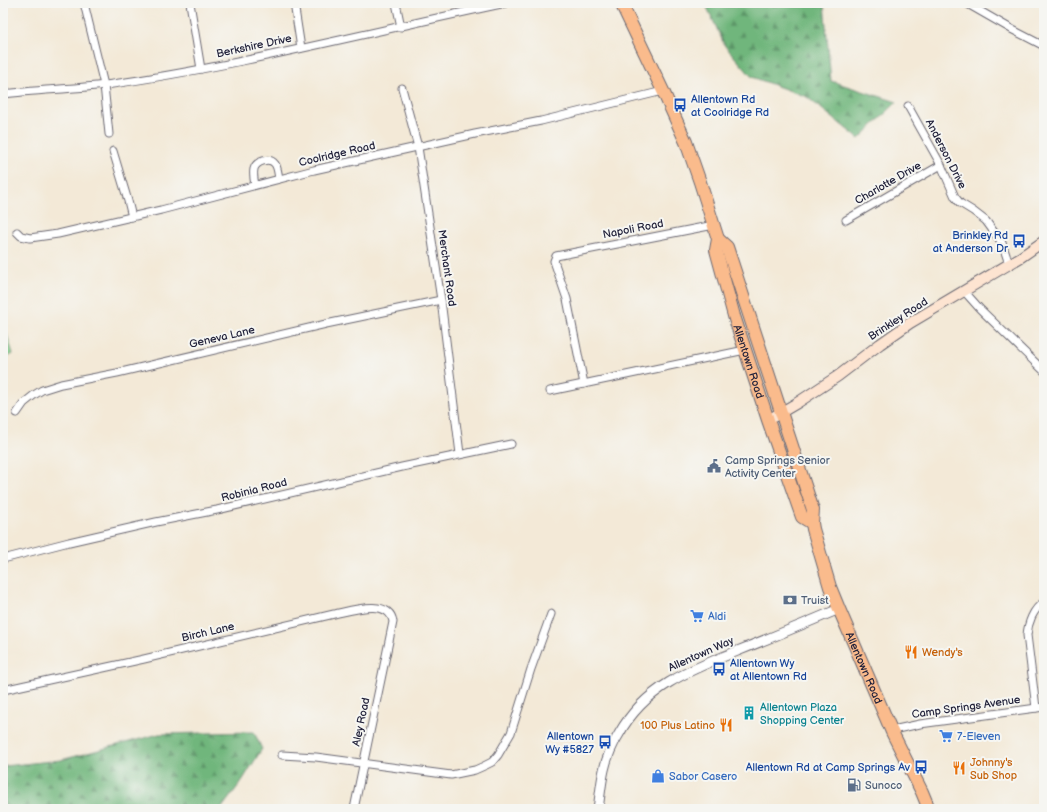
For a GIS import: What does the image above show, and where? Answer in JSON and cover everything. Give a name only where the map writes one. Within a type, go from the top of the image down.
[{"type":"main road","name":"Allentown Road","points":[[621,3],[663,91],[690,155],[714,224],[718,239],[716,250],[734,316],[768,420],[802,517],[812,522]]},
{"type":"main road","name":"Allentown Road","points":[[718,239],[727,247],[780,413],[813,510],[812,522],[830,586],[892,732],[929,809]]},
{"type":"main road","name":"Brinkley Road","points":[[768,420],[838,376],[895,334],[1044,242]]},
{"type":"street","points":[[84,3],[104,85],[109,134]]},
{"type":"street","points":[[190,3],[200,69]]},
{"type":"street","points":[[294,3],[301,48]]},
{"type":"street","points":[[396,3],[401,27]]},
{"type":"street","name":"Berkshire Drive","points":[[3,94],[104,85],[200,69],[401,27],[494,4],[506,3]]},
{"type":"street","points":[[971,4],[1013,30],[1044,46]]},
{"type":"street","name":"Merchant Road","points":[[402,88],[418,147],[441,300],[460,454]]},
{"type":"street","name":"Coolridge Road","points":[[17,232],[26,238],[34,239],[87,228],[279,179],[475,134],[541,121],[663,91]]},
{"type":"street","name":"Anderson Drive","points":[[908,106],[941,165],[955,197],[960,203],[986,221],[1002,243],[1009,264]]},
{"type":"street","points":[[113,151],[132,216]]},
{"type":"street","points":[[255,185],[254,170],[256,165],[269,160],[273,161],[276,165],[279,179]]},
{"type":"street","name":"Charlotte Drive","points":[[846,220],[941,165]]},
{"type":"street","name":"Napoli Road","points":[[584,384],[565,294],[554,261],[556,256],[714,224]]},
{"type":"street","points":[[964,291],[980,309],[1044,371]]},
{"type":"street","name":"Geneva Lane","points":[[17,413],[24,403],[34,395],[42,390],[57,386],[326,324],[441,300]]},
{"type":"street","points":[[550,391],[745,350]]},
{"type":"street","name":"Robinia Road","points":[[3,560],[70,542],[156,522],[217,510],[304,489],[511,444]]},
{"type":"street","points":[[1036,708],[1027,635],[1033,614],[1044,602]]},
{"type":"street","name":"Birch Lane","points":[[3,690],[364,608],[381,608],[390,613],[393,622],[390,640]]},
{"type":"street","name":"Allentown Way","points":[[598,809],[603,774],[608,754],[622,727],[645,699],[665,684],[691,670],[839,610]]},
{"type":"street","points":[[282,755],[316,757],[451,775],[475,770],[492,762],[506,745],[511,733],[550,614]]},
{"type":"street","name":"Aley Road","points":[[354,809],[390,640]]},
{"type":"street","name":"Camp Springs Avenue","points":[[892,732],[897,729],[920,724],[1044,708]]},
{"type":"green space","points":[[705,3],[824,3],[831,81],[897,102],[859,139],[807,97],[752,77],[725,46]]},
{"type":"green space","points":[[3,322],[13,354],[3,359]]},
{"type":"green space","points":[[254,732],[262,749],[242,781],[221,809],[3,809],[3,766],[61,760],[159,734]]},
{"type":"place","name":"Allentown Rd at Coolridge Rd","points":[[680,105]]},
{"type":"place","name":"Brinkley Rd at Anderson Dr","points":[[1019,241]]},
{"type":"place","name":"Camp Springs Senior Activity Center","points":[[714,466]]},
{"type":"place","name":"Truist","points":[[790,600]]},
{"type":"place","name":"Aldi","points":[[697,616]]},
{"type":"place","name":"Wendy's","points":[[911,652]]},
{"type":"place","name":"Allentown Wy at Allentown Rd","points":[[719,669]]},
{"type":"place","name":"Allentown Plaza Shopping Center","points":[[749,713]]},
{"type":"place","name":"100 Plus Latino","points":[[726,725]]},
{"type":"place","name":"7-Eleven","points":[[946,736]]},
{"type":"place","name":"Allentown Wy #5827","points":[[605,742]]},
{"type":"place","name":"Allentown Rd at Camp Springs Av","points":[[921,767]]},
{"type":"place","name":"Johnny's Sub Shop","points":[[959,768]]},
{"type":"place","name":"Sabor Casero","points":[[658,776]]},
{"type":"place","name":"Sunoco","points":[[854,785]]}]
